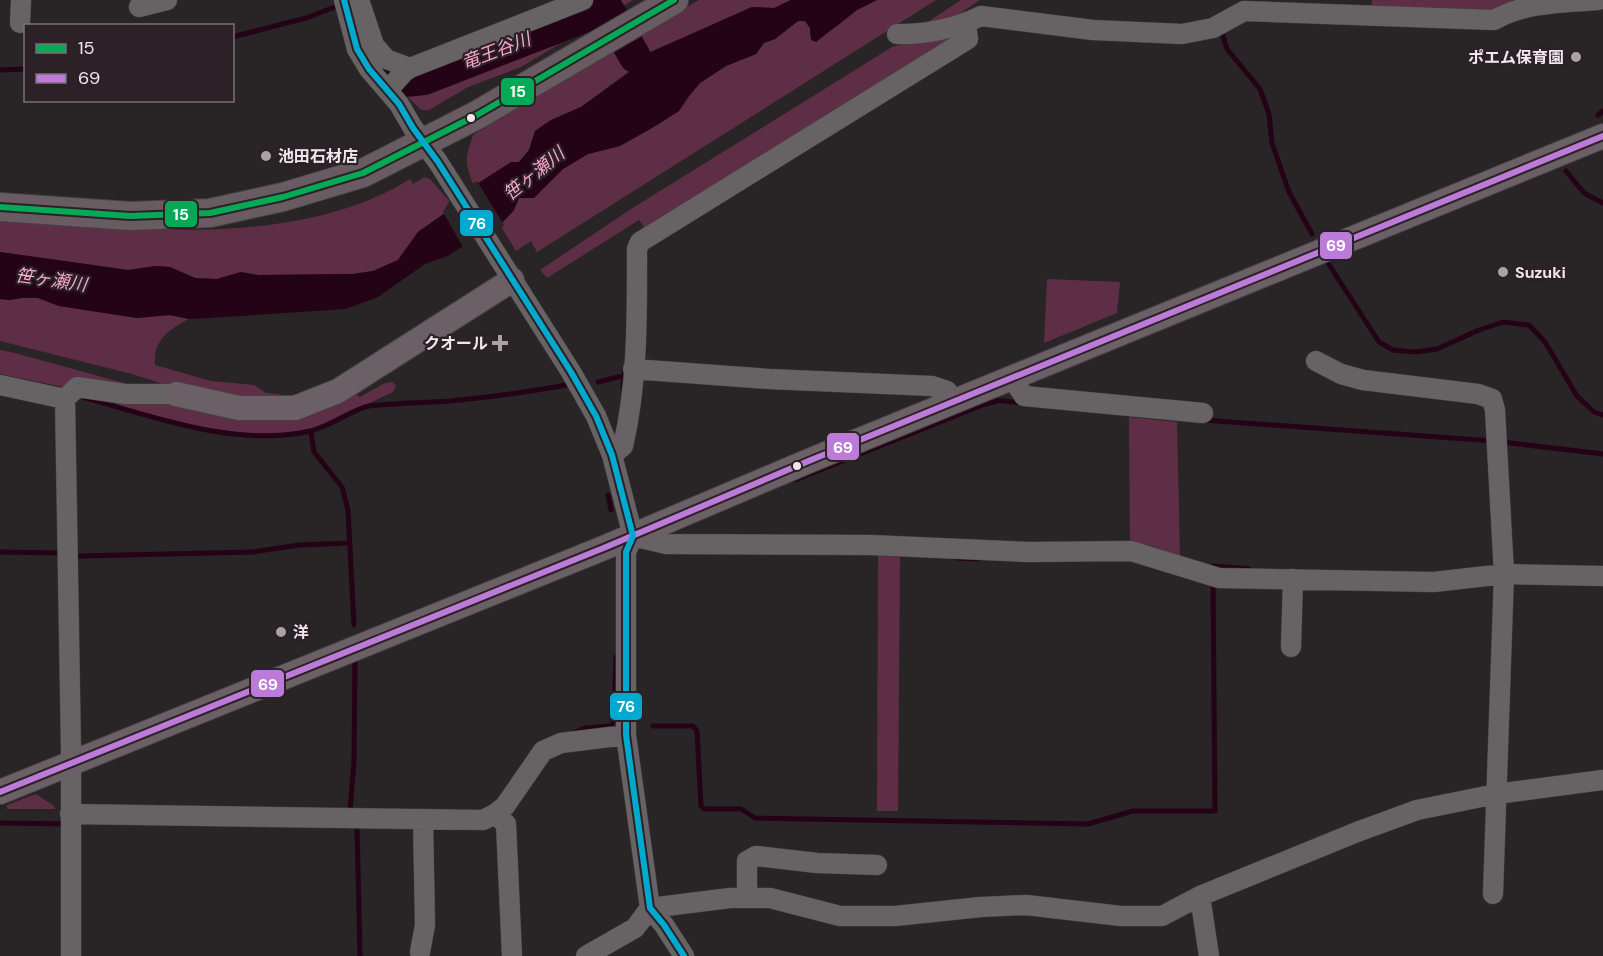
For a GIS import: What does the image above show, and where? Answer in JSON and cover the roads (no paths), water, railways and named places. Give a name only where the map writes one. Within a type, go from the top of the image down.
[{"type":"highway","points":[[0,207],[130,216],[210,213],[283,197],[363,173],[477,115],[674,0]]},
{"type":"main road","points":[[2,788],[70,764],[633,536],[911,401],[952,403],[1603,136]]},
{"type":"main road","points":[[176,394],[239,408],[295,408],[338,391],[511,279]]},
{"type":"street","points":[[21,0],[21,23]]},
{"type":"street","points":[[140,9],[167,0]]},
{"type":"street","points":[[354,7],[357,49],[369,69],[399,79],[582,0]]},
{"type":"street","points":[[897,34],[912,35],[966,29],[981,16],[1093,30],[1182,34],[1213,28],[1244,12],[1494,20],[1507,12],[1525,6],[1598,0]]},
{"type":"street","points":[[354,7],[374,45],[399,79],[424,142],[448,176],[571,372],[596,416],[612,454],[633,536],[626,552],[626,735],[650,908],[684,956]]},
{"type":"street","points":[[612,454],[623,446],[633,374],[637,325],[637,249],[640,242],[968,39],[966,29]]},
{"type":"street","points":[[1316,361],[1341,374],[1363,380],[1478,394],[1492,399],[1495,410],[1504,569],[1493,894]]},
{"type":"street","points":[[633,374],[932,386],[947,391],[952,403]]},
{"type":"street","points":[[1012,378],[1024,396],[1203,413]]},
{"type":"street","points":[[0,385],[70,394],[176,394]]},
{"type":"street","points":[[70,394],[68,554],[71,956]]},
{"type":"street","points":[[633,536],[666,544],[871,545],[1029,552],[1131,551],[1214,576],[1434,582],[1504,569],[1603,576]]},
{"type":"street","points":[[1291,647],[1293,579]]},
{"type":"street","points":[[512,956],[500,819],[505,806],[543,751],[561,743],[626,735]]},
{"type":"street","points":[[586,956],[635,928],[650,908],[730,898],[770,898],[840,915],[896,916],[981,907],[1026,905],[1121,916],[1162,916],[1200,896],[1357,831],[1417,810],[1496,794],[1603,780]]},
{"type":"street","points":[[70,820],[423,825],[500,819]]},
{"type":"street","points":[[420,952],[425,925],[423,825]]},
{"type":"street","points":[[747,898],[747,861],[756,856],[817,863],[877,865]]},
{"type":"street","points":[[1200,896],[1209,956]]},
{"type":"water","name":"笹ヶ瀬川","points":[[791,0],[877,0],[857,10],[816,42],[811,40],[810,28],[805,21],[798,21],[775,39],[764,43],[756,54],[726,66],[700,83],[679,111],[657,125],[620,146],[588,154],[563,169],[534,198],[519,198],[514,210],[500,225],[474,186],[511,162],[519,162],[529,150],[535,131],[551,120],[581,107],[631,71],[619,44],[631,38],[642,56],[752,7],[774,8]]},
{"type":"water","name":"笹ヶ瀬川","points":[[448,211],[474,239],[448,256],[425,264],[378,297],[346,309],[189,319],[170,315],[137,318],[59,306],[38,298],[0,299],[0,252],[128,270],[156,266],[170,267],[195,278],[217,279],[241,272],[258,275],[353,274],[373,271],[398,260],[418,232]]},
{"type":"waterway","points":[[234,36],[306,18],[340,5]]},
{"type":"waterway","name":"竜王谷川","points":[[361,32],[371,54],[386,72],[400,80],[412,81],[424,79],[607,8],[635,57]]},
{"type":"waterway","points":[[1222,33],[1227,49],[1260,89],[1269,114],[1272,143],[1289,192],[1312,234]]},
{"type":"waterway","points":[[0,70],[24,69]]},
{"type":"waterway","points":[[1598,115],[1603,111]]},
{"type":"waterway","points":[[1566,171],[1584,193],[1603,203]]},
{"type":"waterway","points":[[1328,263],[1379,342],[1393,350],[1415,352],[1437,349],[1503,322],[1529,325],[1545,342],[1577,396],[1594,412],[1603,415]]},
{"type":"waterway","points":[[623,388],[625,367]]},
{"type":"waterway","points":[[598,382],[626,375]]},
{"type":"waterway","points":[[83,397],[196,428],[254,436],[310,431],[369,406],[450,401],[567,385]]},
{"type":"waterway","points":[[995,400],[1023,403]]},
{"type":"waterway","points":[[795,480],[997,401]]},
{"type":"waterway","points":[[1203,420],[1493,441]]},
{"type":"waterway","points":[[311,431],[314,452],[342,487],[348,510],[354,625]]},
{"type":"waterway","points":[[1502,442],[1603,454]]},
{"type":"waterway","points":[[608,495],[611,510]]},
{"type":"waterway","points":[[0,552],[61,553],[80,556],[252,552],[299,545],[350,543]]},
{"type":"waterway","points":[[956,558],[979,559]]},
{"type":"waterway","points":[[1213,572],[1213,566],[1249,569]]},
{"type":"waterway","points":[[653,726],[693,726],[697,731],[701,806],[705,809],[741,809],[755,818],[1088,824],[1133,811],[1215,811],[1213,581]]},
{"type":"waterway","points":[[350,810],[354,762],[355,657]]},
{"type":"waterway","points":[[573,733],[585,728],[611,726],[614,721],[616,657]]},
{"type":"waterway","points":[[0,823],[67,824]]},
{"type":"waterway","points":[[357,826],[360,956]]},
{"type":"place","name":"ポエム保育園","points":[[1576,57]]},
{"type":"place","name":"池田石材店","points":[[266,156]]},
{"type":"place","name":"Suzuki","points":[[1503,272]]},
{"type":"place","name":"クオール","points":[[500,343]]},
{"type":"place","name":"洋","points":[[281,632]]}]
